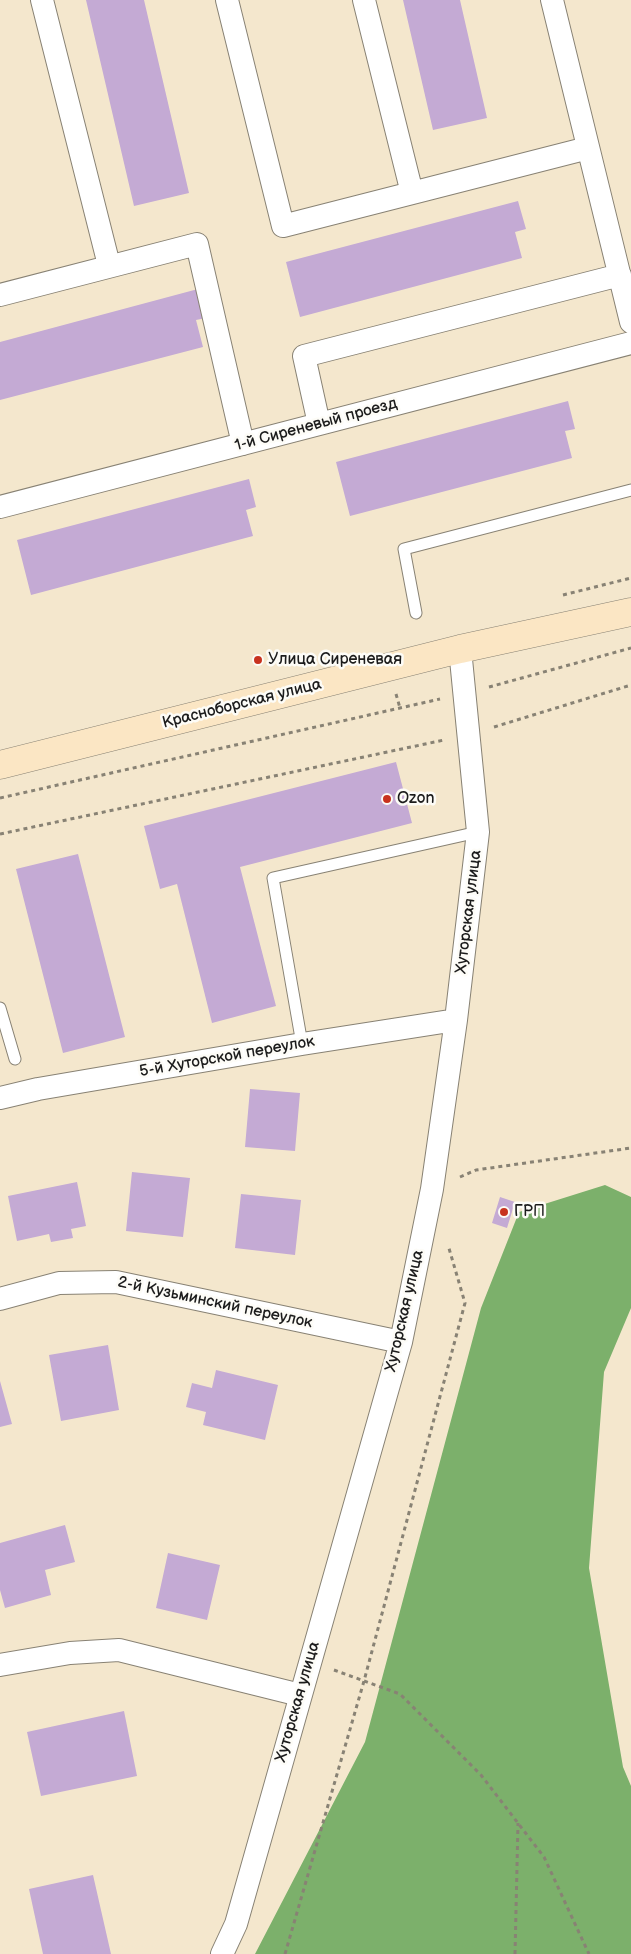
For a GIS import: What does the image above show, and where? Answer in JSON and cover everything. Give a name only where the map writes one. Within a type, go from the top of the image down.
[{"type":"street","points":[[42,0],[109,265]]},
{"type":"street","points":[[227,0],[283,226],[588,148]]},
{"type":"street","points":[[364,0],[412,193]]},
{"type":"street","points":[[552,0],[631,322]]},
{"type":"street","points":[[0,295],[109,265],[196,244],[243,444]]},
{"type":"street","points":[[319,424],[304,356],[620,275]]},
{"type":"street","name":"1-й Сиреневый проезд","points":[[0,507],[631,343]]},
{"type":"street","name":"Красноборская улица","points":[[0,765],[460,649],[631,612]]},
{"type":"street","name":"Хуторская улица","points":[[222,1954],[236,1924],[400,1342],[432,1189],[456,1020],[478,832],[460,649]]},
{"type":"street","name":"5-й Хуторской переулок","points":[[0,1098],[302,1044],[456,1020]]},
{"type":"street","name":"2-й Кузьминский переулок","points":[[0,1299],[59,1283],[116,1282],[400,1342]]},
{"type":"street","points":[[0,1665],[70,1653],[119,1650],[300,1694]]},
{"type":"lane","points":[[416,614],[404,549],[631,490]]},
{"type":"lane","points":[[302,1044],[273,878],[478,832]]},
{"type":"lane","points":[[0,1008],[15,1059]]},
{"type":"path","points":[[0,798],[465,694],[631,648]]},
{"type":"path","points":[[0,834],[469,735],[631,685]]},
{"type":"path","points":[[432,1189],[476,1170],[631,1148]]},
{"type":"path","points":[[285,1954],[364,1681],[465,1303],[446,1236]]},
{"type":"path","points":[[310,1662],[400,1694],[481,1775],[544,1857],[589,1954]]},
{"type":"path","points":[[516,1954],[518,1822]]},
{"type":"green space","points":[[605,1185],[631,1197],[631,1308],[604,1372],[589,1568],[623,1767],[631,1786],[631,1954],[255,1954],[365,1742],[481,1308],[519,1212]]},
{"type":"building","points":[[86,0],[144,0],[189,193],[134,206]]},
{"type":"building","points":[[403,0],[460,0],[487,118],[433,130]]},
{"type":"building","points":[[518,201],[526,229],[515,232],[522,258],[300,317],[286,262]]},
{"type":"building","points":[[198,289],[206,318],[196,320],[203,347],[0,400],[0,342]]},
{"type":"building","points":[[568,401],[575,429],[565,431],[572,458],[350,516],[336,462]]},
{"type":"building","points":[[249,479],[256,507],[246,510],[253,536],[31,595],[17,540]]},
{"type":"building","points":[[396,762],[412,823],[240,867],[276,1006],[212,1023],[177,884],[160,889],[144,826]]},
{"type":"building","points":[[78,854],[125,1037],[63,1053],[16,869]]},
{"type":"building","points":[[250,1089],[300,1093],[295,1151],[245,1147]]},
{"type":"building","points":[[132,1172],[190,1178],[183,1237],[126,1231]]},
{"type":"building","points":[[77,1182],[86,1226],[71,1229],[73,1238],[51,1242],[49,1234],[17,1241],[8,1196]]},
{"type":"building","points":[[241,1194],[301,1200],[295,1255],[235,1248]]},
{"type":"building","name":"ГРП","points":[[500,1197],[515,1202],[507,1228],[492,1223]]},
{"type":"building","points":[[108,1345],[119,1410],[61,1421],[49,1355]]},
{"type":"building","points":[[216,1370],[278,1385],[265,1440],[203,1425],[206,1412],[186,1407],[192,1383],[212,1388]]},
{"type":"building","points":[[0,1381],[12,1424],[0,1427]]},
{"type":"building","points":[[65,1525],[75,1562],[45,1570],[51,1595],[5,1608],[0,1590],[0,1543]]},
{"type":"building","points":[[168,1553],[220,1565],[207,1620],[156,1608]]},
{"type":"building","points":[[124,1711],[137,1776],[41,1796],[27,1732]]},
{"type":"building","points":[[93,1875],[111,1954],[43,1954],[29,1889]]},
{"type":"place","name":"Улица Сиреневая","points":[[258,660]]},
{"type":"place","name":"Ozon","points":[[387,799]]},
{"type":"place","name":"ГРП","points":[[504,1212]]}]
